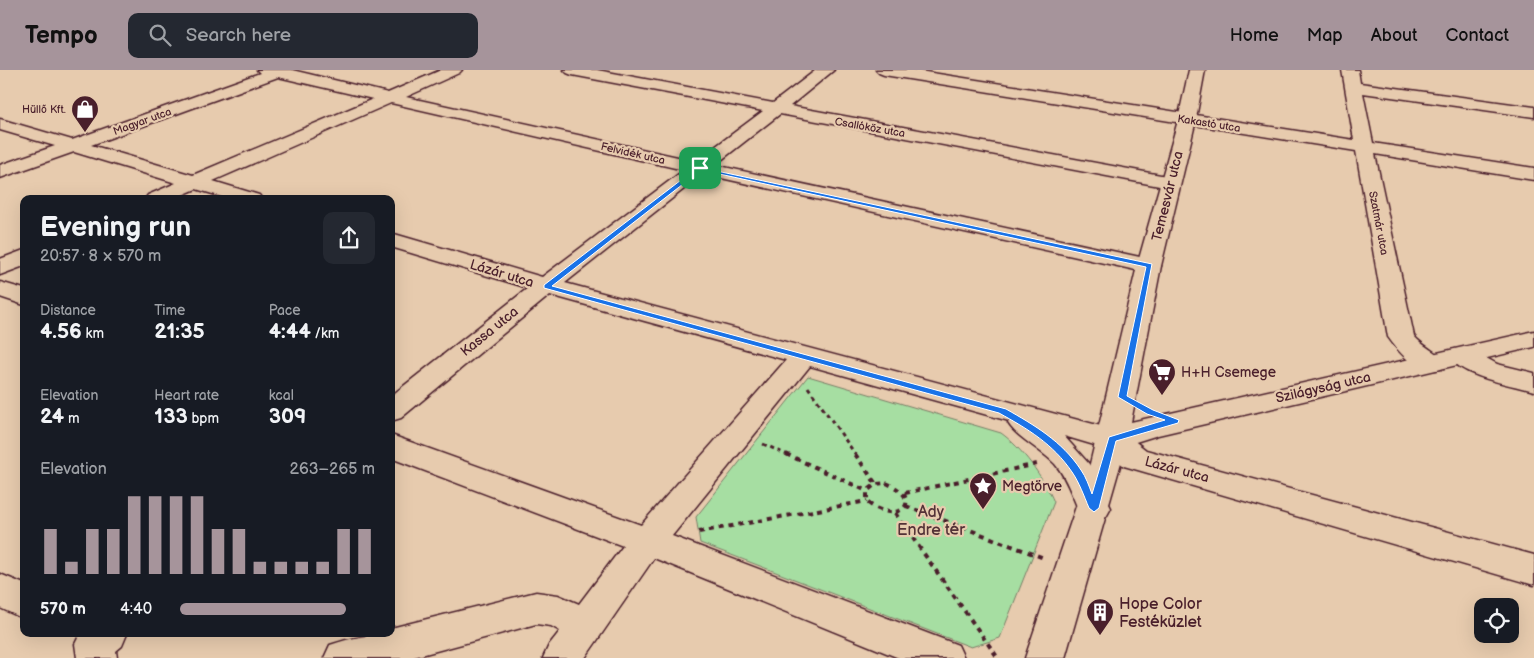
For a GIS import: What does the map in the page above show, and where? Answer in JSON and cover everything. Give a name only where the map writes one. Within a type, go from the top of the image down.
[{"type":"street","points":[[164,195],[454,70]]},
{"type":"street","name":"Csallóköz utca","points":[[572,70],[1170,182]]},
{"type":"street","name":"Kassa utca","points":[[395,408],[546,286],[826,70]]},
{"type":"street","name":"Kakastó utca","points":[[884,70],[1187,120],[1534,174]]},
{"type":"street","name":"Temesvár utca","points":[[1112,439],[1150,266],[1187,120],[1197,70]]},
{"type":"street","name":"Felvidék utca","points":[[275,71],[700,168],[1150,266]]},
{"type":"street","name":"Magyar utca","points":[[0,172],[275,71]]},
{"type":"street","points":[[1351,79],[1534,112]]},
{"type":"street","name":"Szatmár utca","points":[[1351,79],[1401,337],[1409,347],[1431,363]]},
{"type":"street","points":[[0,124],[239,195]]},
{"type":"street","name":"Lázár utca","points":[[395,241],[546,286],[805,372],[1002,411],[1112,439],[1135,458],[1202,475],[1534,570]]},
{"type":"street","points":[[0,268],[20,259]]},
{"type":"street","points":[[0,289],[20,296]]},
{"type":"street","name":"Szilágyság utca","points":[[1112,439],[1174,420],[1534,340]]},
{"type":"street","points":[[1462,356],[1487,370],[1534,382]]},
{"type":"street","points":[[563,658],[647,541],[805,372]]},
{"type":"street","points":[[1122,397],[1150,412],[1174,420]]},
{"type":"street","points":[[1002,411],[1038,431],[1057,448],[1077,471],[1094,508]]},
{"type":"street","points":[[1046,658],[1094,508],[1112,439]]},
{"type":"street","points":[[395,447],[647,541],[944,658]]},
{"type":"street","points":[[0,589],[20,600]]},
{"type":"street","points":[[344,658],[536,608],[558,611],[586,626]]},
{"type":"path","points":[[805,372],[876,484]]},
{"type":"path","points":[[762,443],[867,491]]},
{"type":"path","points":[[906,493],[1038,463]]},
{"type":"path","points":[[886,483],[896,486],[906,493],[908,502],[903,510],[895,513],[878,512],[867,501],[867,491],[876,484],[886,483]]},
{"type":"path","points":[[691,533],[867,501]]},
{"type":"path","points":[[906,506],[1044,558]]},
{"type":"path","points":[[895,513],[998,658]]},
{"type":"green space","name":"Ady Endre tér","points":[[808,376],[1001,433],[1032,464],[1054,502],[1000,638],[971,647],[700,543],[696,517]]},
{"type":"place","name":"Hüllő Kft.","points":[[85,133]]},
{"type":"place","name":"H+H Csemege","points":[[1162,396]]},
{"type":"place","name":"Megtörve","points":[[983,510]]},
{"type":"place","name":"Hope Color Festéküzlet","points":[[1100,636]]},
{"type":"route","points":[[700,168],[1150,266],[1122,397],[1150,412],[1174,420],[1112,439],[1094,508],[1077,471],[1057,448],[1038,431],[1002,411],[546,286],[700,168]]}]
